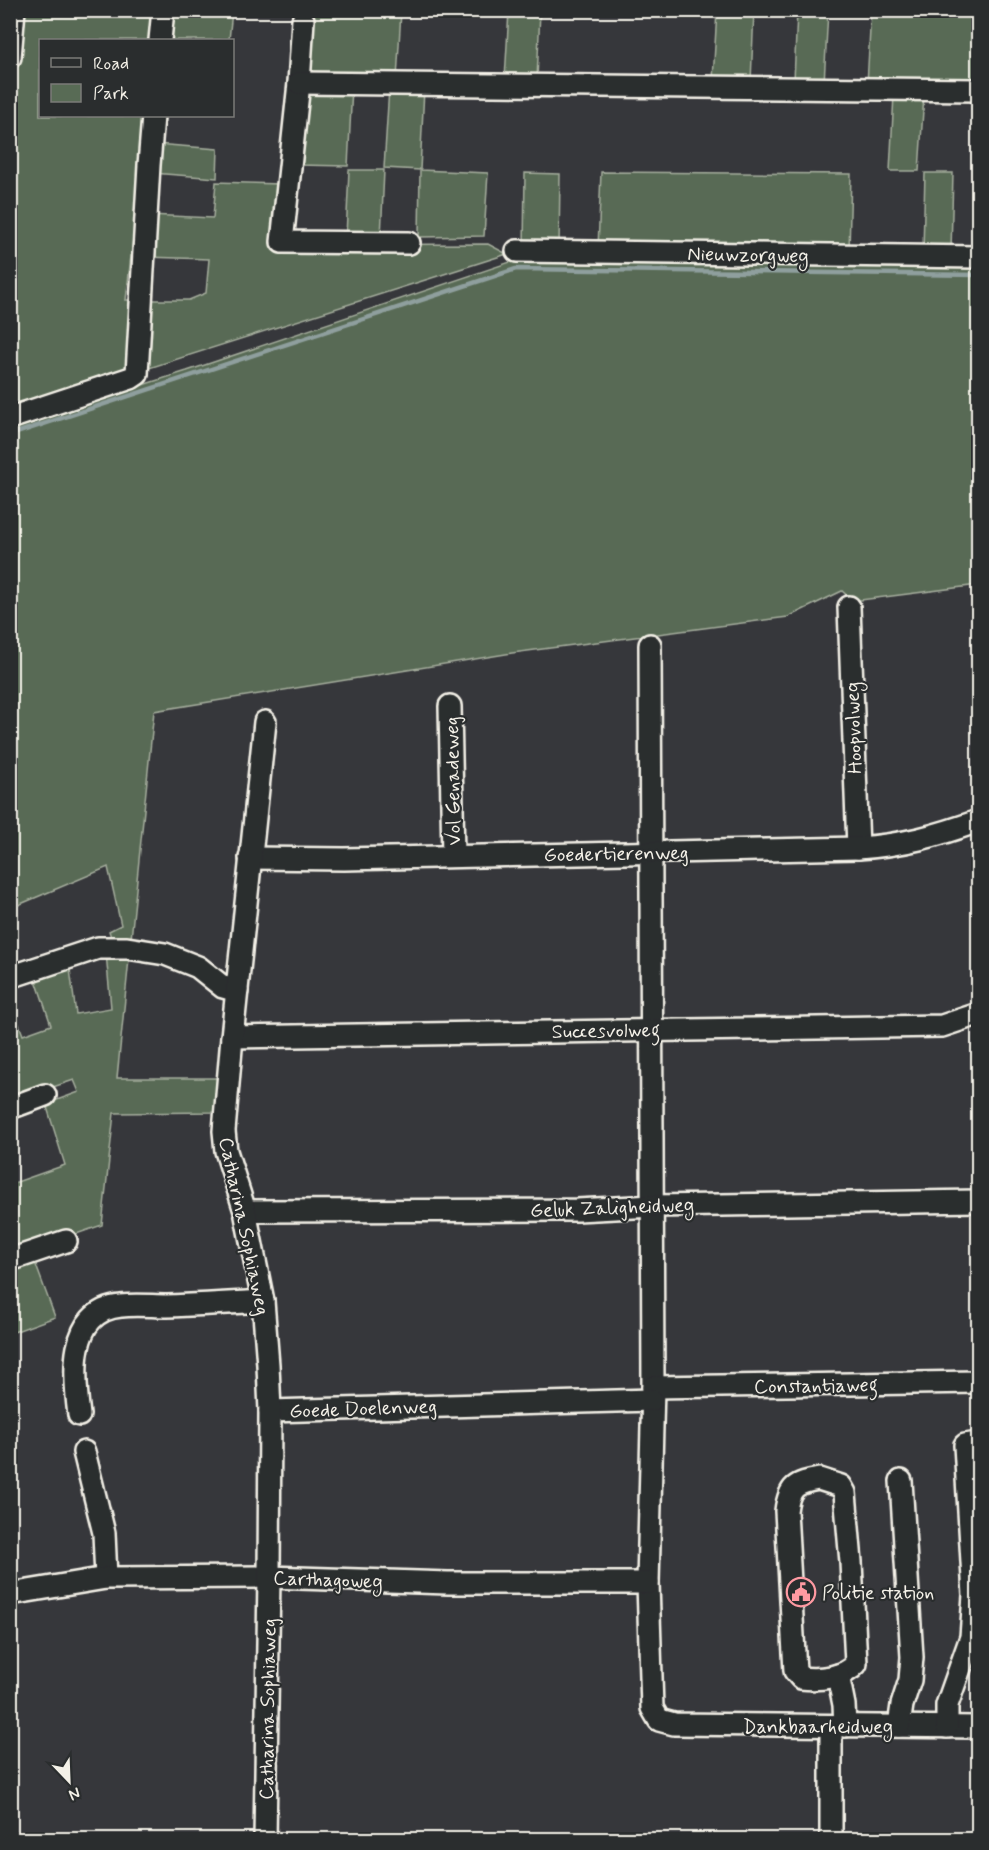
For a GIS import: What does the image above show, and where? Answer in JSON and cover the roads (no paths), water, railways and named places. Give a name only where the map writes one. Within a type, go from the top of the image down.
[{"type":"street","points":[[10,57],[14,10]]},
{"type":"street","points":[[160,39],[163,10]]},
{"type":"street","points":[[303,20],[299,83],[282,242],[409,243]]},
{"type":"street","points":[[299,83],[978,90]]},
{"type":"street","points":[[10,418],[131,378],[137,374],[153,117]]},
{"type":"street","name":"Nieuwzorgweg","points":[[517,251],[978,257]]},
{"type":"street","name":"Hoopvolweg","points":[[849,607],[858,848]]},
{"type":"street","points":[[648,1583],[653,1206],[650,645]]},
{"type":"street","name":"Vol Genadeweg","points":[[450,706],[453,856]]},
{"type":"street","name":"Catharina Sophiaweg","points":[[265,722],[232,1037],[225,1131],[226,1151],[245,1211],[263,1302],[270,1411],[265,1839]]},
{"type":"street","name":"Goedertierenweg","points":[[250,858],[344,859],[858,848],[893,846],[912,842],[978,821]]},
{"type":"street","points":[[10,977],[98,948],[127,948],[165,954],[198,968],[223,987],[237,991]]},
{"type":"street","name":"Succesvolweg","points":[[232,1037],[942,1026],[978,1014]]},
{"type":"street","points":[[10,1108],[45,1095]]},
{"type":"street","name":"Geluk Zaligheidweg","points":[[245,1211],[577,1210],[653,1206],[978,1202]]},
{"type":"street","points":[[10,1260],[66,1241]]},
{"type":"street","points":[[79,1415],[74,1380],[76,1353],[86,1326],[94,1316],[119,1306],[263,1302]]},
{"type":"street","name":"Constantiaweg","points":[[457,1405],[652,1394],[978,1382]]},
{"type":"street","name":"Goede Doelenweg","points":[[270,1411],[457,1405]]},
{"type":"street","points":[[947,1727],[947,1705],[971,1637],[974,1595],[965,1445],[978,1443]]},
{"type":"street","points":[[84,1452],[104,1533],[106,1578]]},
{"type":"street","points":[[819,1479],[841,1486],[845,1493],[856,1664],[849,1671],[838,1675],[812,1679],[801,1678],[795,1671],[786,1511],[788,1496],[794,1487],[804,1481],[819,1479]]},
{"type":"street","points":[[899,1726],[902,1705],[910,1680],[912,1657],[901,1481]]},
{"type":"street","name":"Carthagoweg","points":[[10,1594],[106,1578],[269,1577],[448,1583],[648,1583]]},
{"type":"street","name":"Dankbaarheidweg","points":[[648,1583],[652,1708],[658,1720],[674,1724],[978,1727]]},
{"type":"street","points":[[831,1839],[838,1727],[844,1705],[838,1675]]},
{"type":"waterway","points":[[10,435],[516,269],[978,275]]},
{"type":"place","name":"Politie station","points":[[801,1592]]}]
